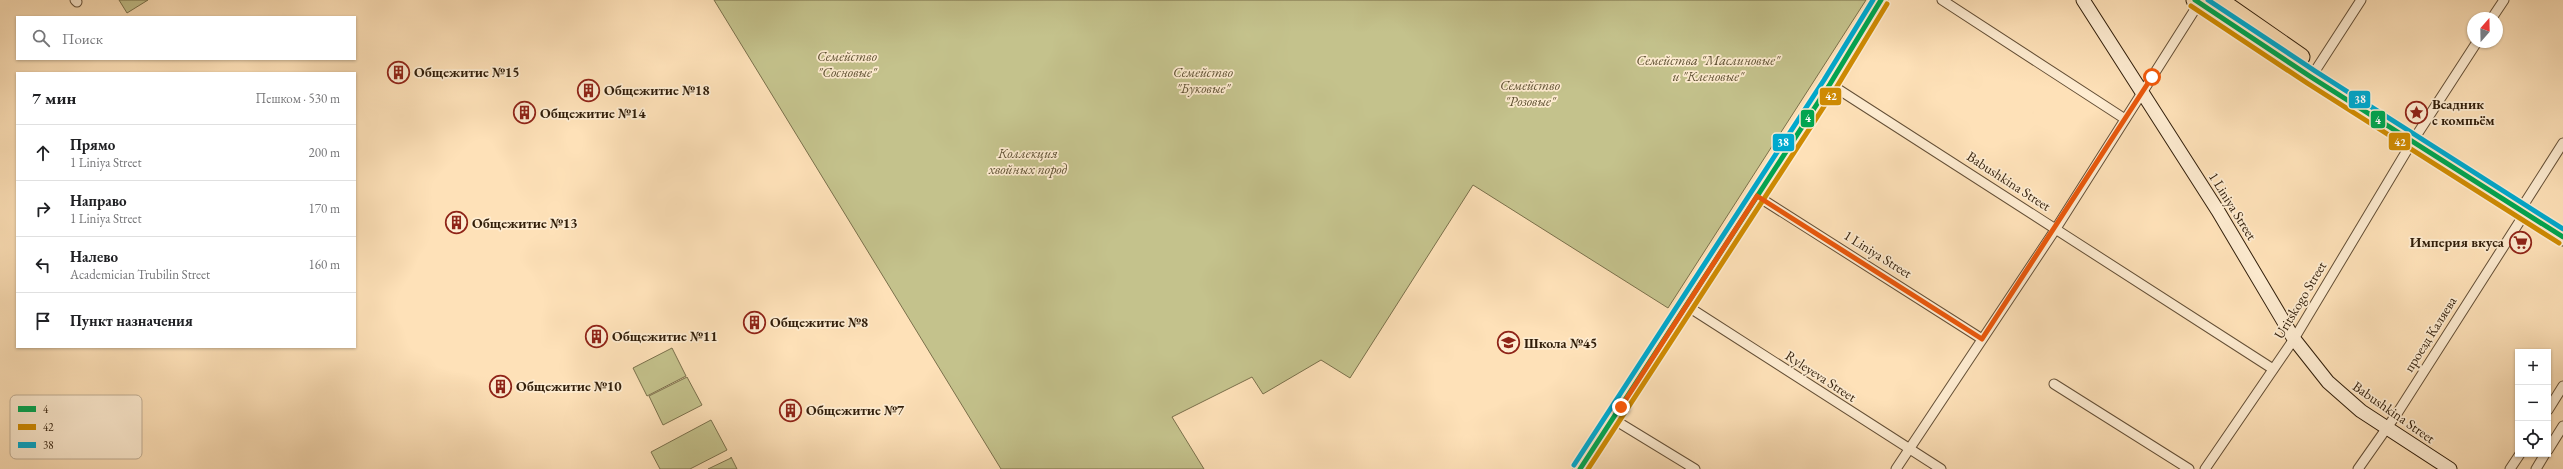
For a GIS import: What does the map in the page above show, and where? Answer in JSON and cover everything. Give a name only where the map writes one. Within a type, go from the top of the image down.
[{"type":"highway","points":[[2219,0],[2415,137]]},
{"type":"highway","points":[[2197,2],[2526,207],[2563,237]]},
{"type":"highway","points":[[2526,207],[2563,224]]},
{"type":"street","points":[[1580,469],[1830,84],[1881,0]]},
{"type":"street","points":[[1942,0],[2125,119]]},
{"type":"street","name":"1 Liniya Street","points":[[2083,0],[2143,92],[2294,339]]},
{"type":"street","points":[[2317,68],[2361,0]]},
{"type":"street","points":[[2496,12],[2504,0]]},
{"type":"street","points":[[1896,469],[2055,230],[2143,92],[2197,2]]},
{"type":"street","name":"Uritskogo Street","points":[[2205,469],[2294,339],[2415,137],[2473,48]]},
{"type":"street","name":"Babushkina Street","points":[[1830,84],[2273,369]]},
{"type":"street","name":"проезд Каляева","points":[[2358,469],[2386,429],[2526,207],[2563,143]]},
{"type":"street","name":"1 Liniya Street","points":[[1757,196],[1982,339]]},
{"type":"street","name":"Ryleyeva Street","points":[[1686,306],[1941,469]]},
{"type":"street","name":"Babushkina Street","points":[[2294,339],[2328,382],[2361,411],[2386,429],[2450,469]]},
{"type":"street","points":[[2054,384],[2189,469]]},
{"type":"street","points":[[2551,405],[2563,386]]},
{"type":"street","points":[[1613,419],[1695,469]]},
{"type":"street","points":[[2551,445],[2563,426]]},
{"type":"street","points":[[2510,469],[2518,457]]},
{"type":"street","points":[[2536,469],[2543,457]]},
{"type":"green space","points":[[119,0],[148,0],[127,13]]},
{"type":"green space","points":[[714,0],[1866,0],[1668,308],[1473,185],[1350,378],[1321,360],[1263,394],[1252,377],[1172,417],[1204,469],[1001,469]]},
{"type":"green space","points":[[672,348],[686,376],[647,396],[633,368]]},
{"type":"green space","points":[[687,377],[702,405],[663,425],[649,396]]},
{"type":"green space","points":[[711,420],[727,450],[690,469],[660,469],[651,452]]},
{"type":"green space","points":[[731,458],[737,469],[708,469]]},
{"type":"transit line","name":"38","points":[[1574,465],[1824,80],[1873,0]]},
{"type":"transit line","name":"4","points":[[1580,469],[1830,84],[1881,0]]},
{"type":"transit line","name":"4","points":[[2195,0],[2311,77],[2563,237]]},
{"type":"transit line","name":"38","points":[[2208,0],[2315,71],[2563,229]]},
{"type":"transit line","name":"42","points":[[1588,469],[1836,88],[1887,4]]},
{"type":"transit line","name":"42","points":[[2191,6],[2307,83],[2559,243]]},
{"type":"place","name":"Общежитие №15","points":[[399,72]]},
{"type":"place","name":"Общежитие №18","points":[[589,90]]},
{"type":"place","name":"Всадник с компьём","points":[[2416,112]]},
{"type":"place","name":"Общежитие №14","points":[[525,113]]},
{"type":"place","name":"Общежитие №13","points":[[457,223]]},
{"type":"place","name":"Империя вкуса","points":[[2520,242]]},
{"type":"place","name":"Общежитие №8","points":[[755,322]]},
{"type":"place","name":"Общежитие №11","points":[[596,336]]},
{"type":"place","name":"Школа №45","points":[[1508,343]]},
{"type":"place","name":"Общежитие №10","points":[[501,386]]},
{"type":"place","name":"Общежитие №7","points":[[791,410]]},
{"type":"route","points":[[1621,407],[1757,196],[1982,339],[2055,230],[2152,77]]},
{"type":"park label","name":"Семейство \"Сосновые\"","points":[[847,64]]},
{"type":"park label","name":"Семейства \"Маслиновые\" и \"Кленовые\"","points":[[1708,68]]},
{"type":"park label","name":"Семейство \"Буковые\"","points":[[1203,80]]},
{"type":"park label","name":"Семейство \"Розовые\"","points":[[1530,94]]},
{"type":"park label","name":"Коллекция хвойных пород","points":[[1028,162]]}]
